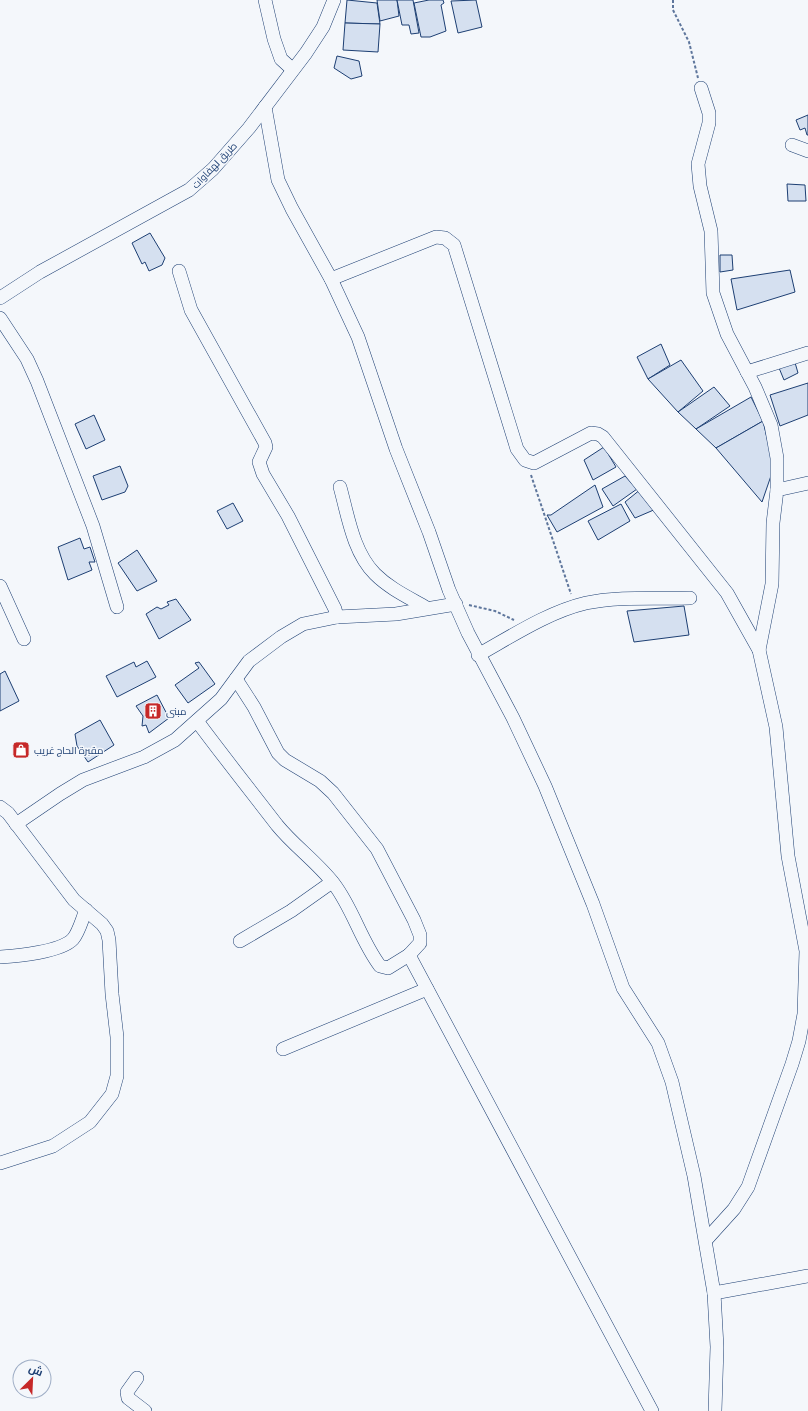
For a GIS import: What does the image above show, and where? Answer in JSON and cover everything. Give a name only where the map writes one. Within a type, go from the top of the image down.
[{"type":"street","points":[[265,0],[274,39],[282,59],[292,69]]},
{"type":"street","name":"طريق لهفاوات","points":[[0,298],[40,272],[190,190],[213,169],[265,107],[292,69],[306,53],[323,27],[334,0]]},
{"type":"street","points":[[701,88],[709,113],[709,123],[698,164],[700,186],[711,230],[713,293],[727,334],[747,372],[771,425],[777,458],[777,490],[773,523],[772,584],[759,650]]},
{"type":"street","points":[[265,107],[278,180],[292,209],[331,279],[366,356],[396,449],[424,518],[449,590],[478,655],[513,718],[545,786],[593,904],[623,988],[658,1043],[672,1082],[694,1176],[714,1293],[717,1347],[715,1411]]},
{"type":"street","points":[[792,144],[808,151]]},
{"type":"street","points":[[331,279],[436,237],[445,238],[454,245],[516,449],[525,460],[534,463],[591,433],[598,434],[603,437],[727,593],[759,650],[776,727],[788,856],[806,951],[804,1014],[794,1059],[748,1187],[734,1209],[706,1240]]},
{"type":"street","points":[[179,271],[191,310],[265,443],[266,447],[259,462],[263,474],[288,516],[337,617]]},
{"type":"street","points":[[0,318],[27,359],[37,381],[93,526],[117,607]]},
{"type":"street","points":[[747,372],[808,353]]},
{"type":"street","points":[[777,490],[808,482]]},
{"type":"street","points":[[340,486],[350,527],[367,563],[375,574],[386,583],[427,608]]},
{"type":"street","points":[[1,589],[24,639]]},
{"type":"street","points":[[478,655],[561,611],[575,606],[610,600],[690,598]]},
{"type":"street","points":[[16,824],[83,780],[161,749],[175,740],[221,699],[250,661],[281,637],[303,624],[337,617],[376,616],[456,604]]},
{"type":"street","points":[[197,721],[221,755],[248,786],[277,824],[342,894],[380,966],[388,968],[409,955],[420,944],[420,935],[414,920],[377,849],[333,793],[320,781],[284,760],[278,753],[254,707],[236,679]]},
{"type":"street","points":[[0,807],[8,813],[74,900],[102,924],[107,931],[117,1037],[117,1076],[115,1088],[95,1116],[71,1135],[53,1146],[0,1163]]},
{"type":"street","points":[[240,941],[291,910],[332,882]]},
{"type":"street","points":[[0,957],[38,953],[72,940],[86,910]]},
{"type":"street","points":[[409,955],[652,1411]]},
{"type":"street","points":[[283,1049],[427,989]]},
{"type":"street","points":[[714,1293],[808,1276]]},
{"type":"street","points":[[137,1378],[127,1392],[128,1398],[145,1411]]},
{"type":"path","points":[[673,0],[673,10],[689,42],[701,88]]},
{"type":"path","points":[[530,472],[575,606]]},
{"type":"path","points":[[456,604],[476,606],[495,611],[520,621]]},
{"type":"building","points":[[347,0],[377,3],[380,24],[345,23]]},
{"type":"building","points":[[377,0],[397,0],[399,16],[380,21]]},
{"type":"building","points":[[397,0],[413,0],[419,33],[411,34],[409,25],[402,25]]},
{"type":"building","points":[[429,0],[443,0],[444,3],[441,5],[446,31],[430,37],[421,37],[414,3]]},
{"type":"building","points":[[476,0],[482,27],[458,33],[451,1]]},
{"type":"building","points":[[345,23],[380,24],[378,52],[343,50]]},
{"type":"building","points":[[337,56],[359,61],[362,76],[351,79],[334,68]]},
{"type":"building","points":[[808,115],[807,135],[805,128],[800,130],[796,120]]},
{"type":"building","points":[[787,184],[805,185],[806,201],[788,201]]},
{"type":"building","points":[[150,233],[165,258],[162,265],[149,271],[145,262],[142,264],[132,243]]},
{"type":"building","points":[[720,255],[732,255],[733,270],[720,272]]},
{"type":"building","points":[[790,270],[795,292],[737,310],[731,279]]},
{"type":"building","points":[[661,344],[670,365],[648,379],[637,357]]},
{"type":"building","points":[[794,359],[798,373],[784,380],[777,363]]},
{"type":"building","points":[[681,360],[703,391],[678,412],[648,379]]},
{"type":"building","points":[[808,383],[808,415],[780,426],[770,395]]},
{"type":"building","points":[[714,387],[730,406],[696,429],[678,412]]},
{"type":"building","points":[[751,397],[763,421],[716,448],[696,429]]},
{"type":"building","points":[[94,415],[105,440],[86,449],[75,424]]},
{"type":"building","points":[[763,421],[774,467],[762,502],[716,448]]},
{"type":"building","points":[[604,447],[616,467],[593,480],[584,460]]},
{"type":"building","points":[[120,466],[128,486],[125,492],[102,500],[93,476]]},
{"type":"building","points":[[625,476],[637,489],[613,506],[602,489]]},
{"type":"building","points":[[595,485],[603,507],[557,532],[547,515],[551,515]]},
{"type":"building","points":[[641,489],[656,509],[635,518],[625,502]]},
{"type":"building","points":[[233,503],[243,521],[227,529],[217,511]]},
{"type":"building","points":[[621,504],[630,521],[598,540],[588,521]]},
{"type":"building","points":[[80,538],[84,549],[90,547],[95,562],[89,562],[92,570],[68,580],[58,547]]},
{"type":"building","points":[[137,550],[157,581],[137,591],[118,563]]},
{"type":"building","points":[[176,599],[191,620],[159,639],[146,614],[157,607],[161,609],[169,605],[167,602]]},
{"type":"building","points":[[684,606],[689,635],[634,642],[627,611]]},
{"type":"building","points":[[147,661],[156,677],[117,697],[106,676],[134,662],[136,667]]},
{"type":"building","points":[[199,662],[215,684],[188,703],[175,685],[199,668],[195,663]]},
{"type":"building","points":[[5,671],[19,701],[0,711],[0,674]]},
{"type":"building","name":"مبنى","points":[[157,695],[169,718],[149,733],[146,725],[142,726],[143,716],[136,706]]},
{"type":"building","points":[[100,720],[114,745],[88,762],[77,746],[75,734]]},
{"type":"place","name":"مبنى","points":[[153,711]]},
{"type":"place","name":"مقبرة الحاج غريب","points":[[21,750]]}]
